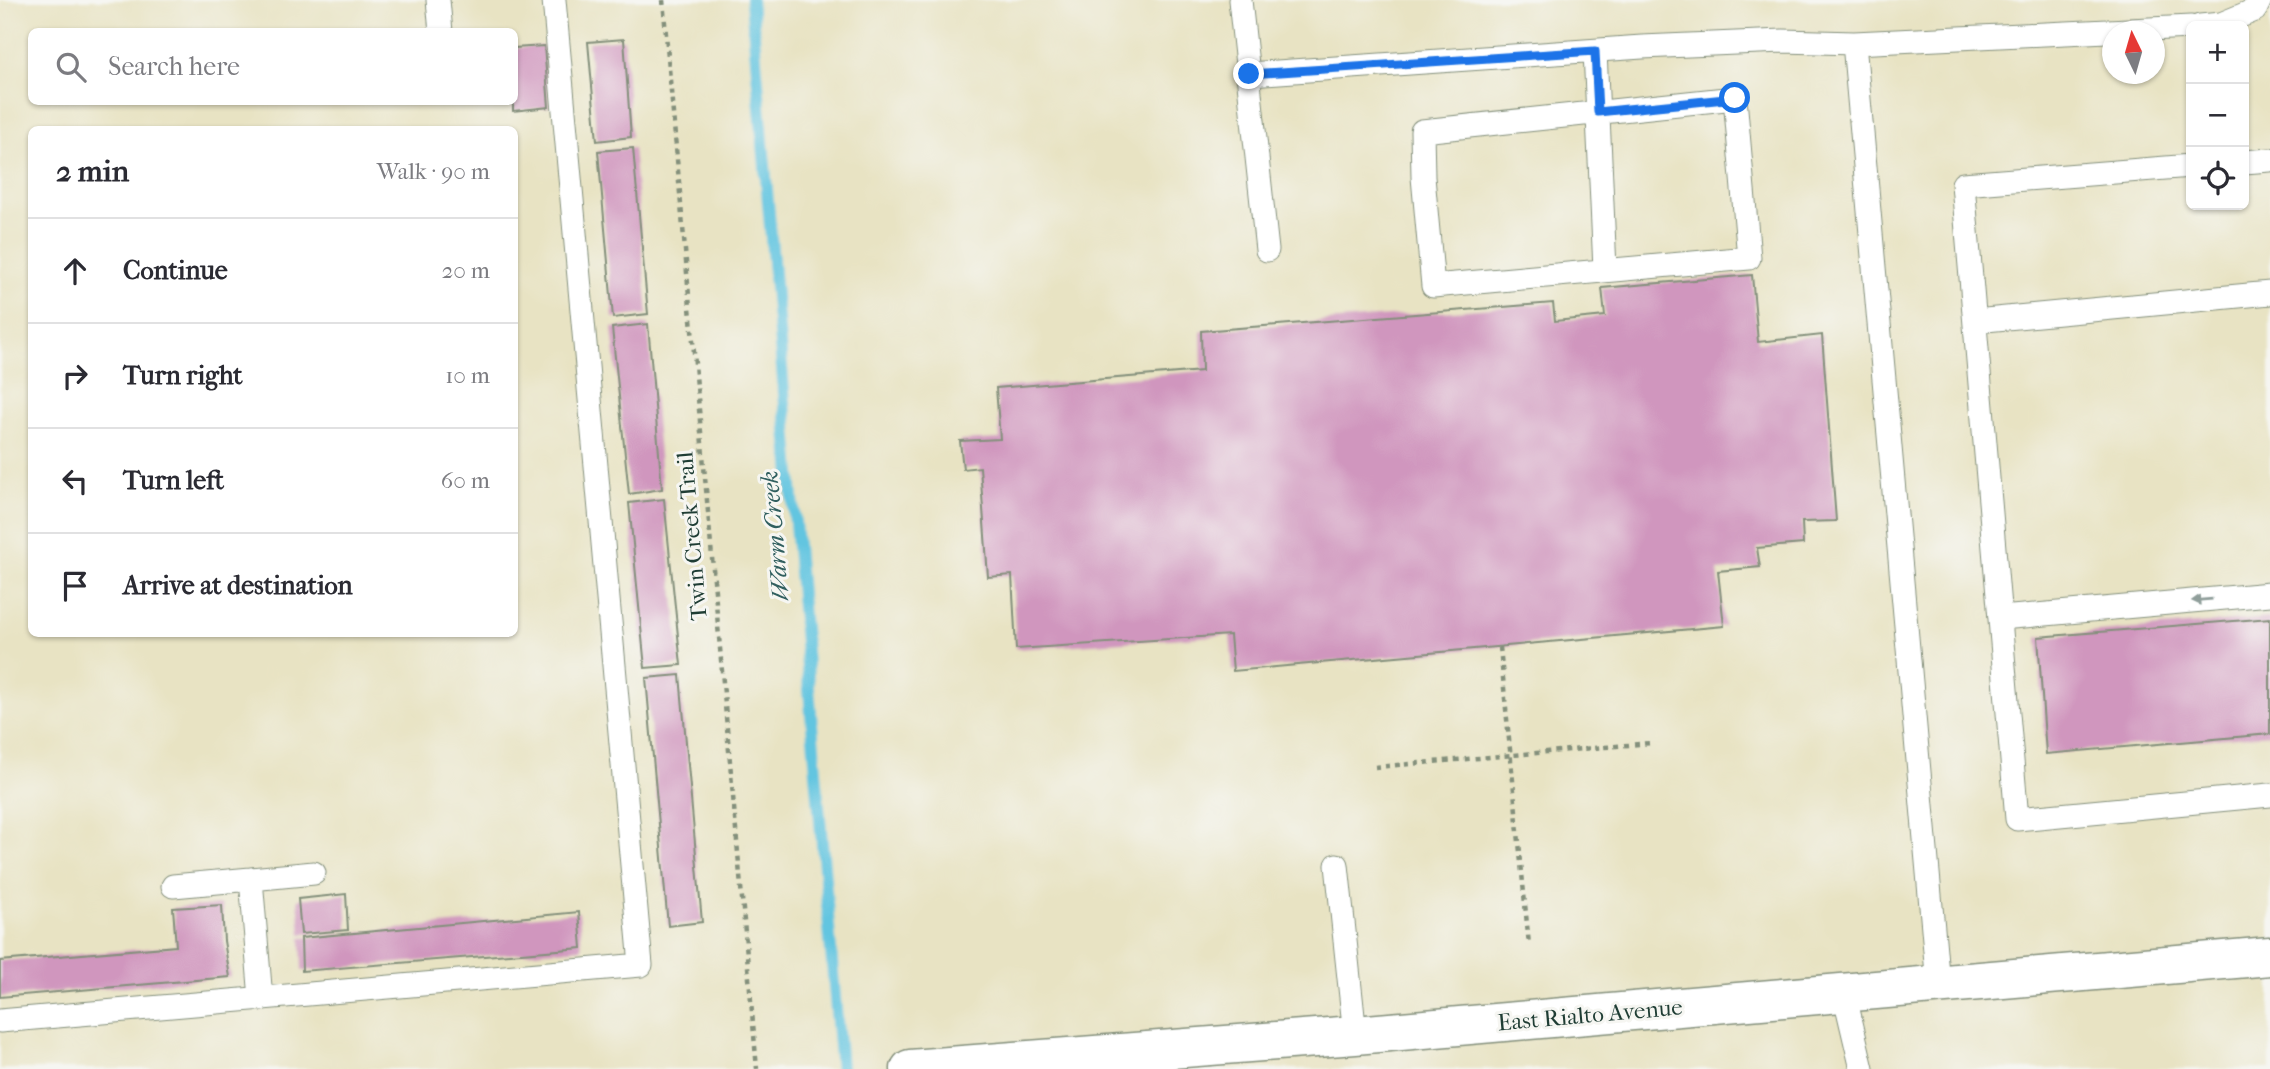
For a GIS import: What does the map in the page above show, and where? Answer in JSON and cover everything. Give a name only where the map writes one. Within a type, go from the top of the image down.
[{"type":"street","name":"East Rialto Avenue","points":[[933,1068],[1355,1035],[2270,956]]},
{"type":"lane","points":[[438,0],[441,28]]},
{"type":"lane","points":[[0,1021],[641,965],[554,0]]},
{"type":"lane","points":[[1240,0],[1267,250]]},
{"type":"lane","points":[[2228,21],[2255,10],[2260,0]]},
{"type":"lane","points":[[1249,74],[1783,41],[1854,43],[2186,27]]},
{"type":"lane","points":[[1854,43],[1938,985]]},
{"type":"lane","points":[[1595,51],[1605,269]]},
{"type":"lane","points":[[1735,98],[1749,258],[1433,286],[1423,177],[1422,131],[1598,112],[1735,98]]},
{"type":"lane","points":[[2249,162],[2270,160]]},
{"type":"lane","points":[[2186,166],[1963,184],[2017,819],[2270,794]]},
{"type":"lane","points":[[1975,321],[2270,293]]},
{"type":"lane","points":[[2001,618],[2270,594]]},
{"type":"lane","points":[[1338,865],[1355,1035]]},
{"type":"lane","points":[[173,886],[314,873]]},
{"type":"lane","points":[[251,879],[261,999]]},
{"type":"lane","points":[[1843,993],[1862,1069]]},
{"type":"path","name":"Twin Creek Trail","points":[[663,0],[757,1069]]},
{"type":"path","points":[[1500,647],[1528,945]]},
{"type":"path","points":[[1375,767],[1651,743]]},
{"type":"building","points":[[624,39],[631,137],[597,141],[588,42]]},
{"type":"building","points":[[544,46],[549,107],[513,111],[513,105],[518,105],[518,48]]},
{"type":"building","points":[[633,148],[648,314],[613,318],[598,151]]},
{"type":"building","points":[[1752,275],[1758,342],[1822,335],[1836,521],[1802,522],[1803,544],[1757,548],[1760,567],[1718,571],[1724,626],[1233,671],[1230,635],[1016,649],[1012,575],[988,577],[980,467],[963,469],[960,441],[1000,439],[996,388],[1202,371],[1201,331],[1553,303],[1555,321],[1605,316],[1602,288]]},
{"type":"building","points":[[648,324],[662,489],[629,494],[612,328]]},
{"type":"building","points":[[664,499],[681,665],[645,668],[629,503]]},
{"type":"building","points":[[2270,618],[2270,734],[2046,754],[2038,637]]},
{"type":"building","points":[[680,675],[702,922],[668,926],[646,678]]},
{"type":"building","points":[[346,894],[348,930],[301,934],[298,899]]},
{"type":"building","points":[[222,905],[230,977],[0,997],[0,961],[176,946],[173,908]]},
{"type":"building","points":[[579,912],[582,948],[302,971],[301,938]]},
{"type":"waterway","name":"Warm Creek","points":[[751,0],[841,1069]]},
{"type":"route","points":[[1249,74],[1595,51],[1598,112],[1735,98]]}]
